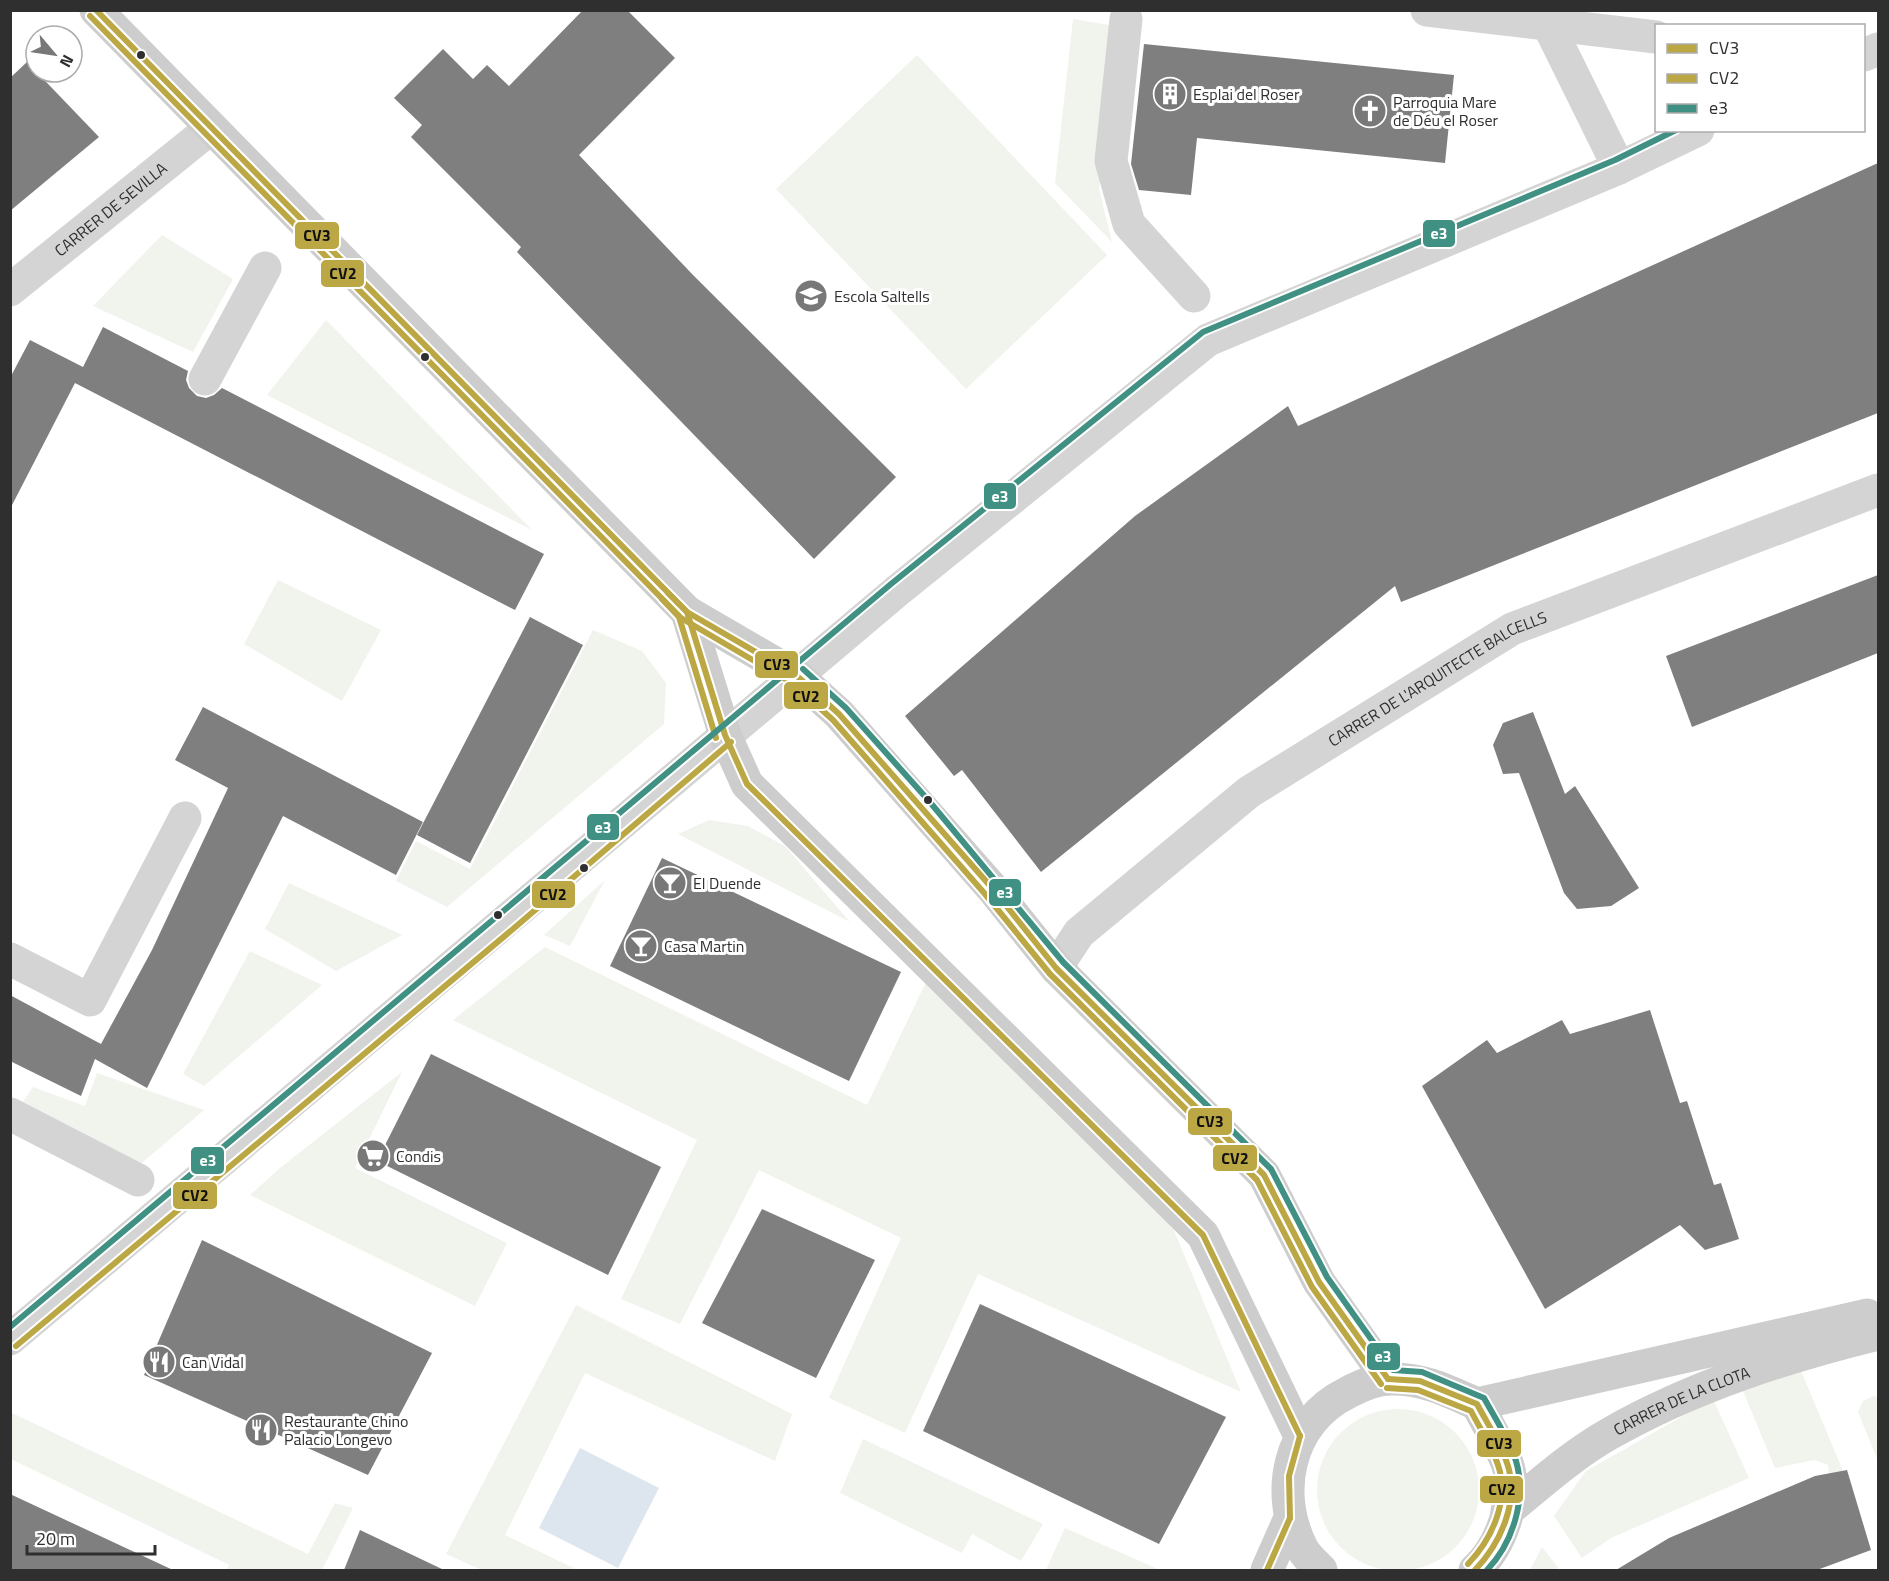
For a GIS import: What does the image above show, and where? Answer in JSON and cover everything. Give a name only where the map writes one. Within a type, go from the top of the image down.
[{"type":"street","points":[[96,10],[687,612],[797,676],[839,714],[992,888],[1056,968],[1264,1175],[1319,1282],[1388,1379]]},
{"type":"street","points":[[1428,10],[1543,16],[1655,37]]},
{"type":"street","points":[[1543,16],[1619,168]]},
{"type":"street","points":[[1126,19],[1111,160],[1129,224],[1194,296]]},
{"type":"street","name":"CARRER DE SEVILLA","points":[[10,290],[212,128]]},
{"type":"street","points":[[10,1339],[897,591],[1208,340],[1619,168],[1694,132]]},
{"type":"street","points":[[205,379],[265,268]]},
{"type":"street","name":"CARRER DE L'ARQUITECTE BALCELLS","points":[[1056,968],[1079,933],[1249,792],[1512,629],[1878,490]]},
{"type":"street","points":[[687,612],[725,735],[747,784],[1203,1235],[1300,1436]]},
{"type":"street","points":[[10,958],[90,1000],[185,818]]},
{"type":"street","points":[[10,1114],[138,1180]]},
{"type":"street","name":"CARRER DE LA CLOTA","points":[[1507,1511],[1562,1466],[1609,1434],[1722,1379],[1825,1337],[1878,1312]]},
{"type":"street","name":"CARRER DE LA CLOTA","points":[[1477,1404],[1825,1337],[1878,1334]]},
{"type":"street","points":[[1321,1570],[1304,1552],[1290,1518],[1286,1491],[1290,1463],[1300,1436],[1317,1414],[1337,1397],[1362,1385],[1388,1379],[1420,1380],[1477,1404],[1508,1465],[1510,1499],[1502,1533],[1484,1562],[1475,1570]]},
{"type":"street","points":[[1267,1570],[1290,1518]]},
{"type":"shaded area","points":[[1073,19],[1121,27],[1099,189],[1112,242],[1055,183]]},
{"type":"shaded area","points":[[917,55],[1107,255],[966,389],[776,189]]},
{"type":"shaded area","points":[[162,235],[233,279],[193,352],[93,306]]},
{"type":"shaded area","points":[[326,320],[532,530],[267,395]]},
{"type":"shaded area","points":[[278,580],[381,630],[342,701],[244,644]]},
{"type":"shaded area","points":[[593,630],[642,651],[666,683],[664,724],[447,907],[396,881],[416,841],[470,869]]},
{"type":"shaded area","points":[[709,820],[748,826],[785,846],[850,922],[678,834]]},
{"type":"shaded area","points":[[605,880],[570,946],[544,935]]},
{"type":"shaded area","points":[[289,883],[402,935],[336,971],[265,929]]},
{"type":"shaded area","points":[[545,947],[867,1105],[927,980],[1173,1228],[1241,1392],[978,1274],[905,1433],[829,1398],[901,1238],[759,1170],[680,1324],[621,1299],[697,1140],[453,1020]]},
{"type":"shaded area","points":[[250,951],[322,985],[204,1086],[183,1074]]},
{"type":"shaded area","points":[[402,1072],[355,1168],[507,1243],[475,1306],[250,1195],[280,1168]]},
{"type":"shaded area","points":[[97,1073],[204,1110],[137,1167],[18,1109],[33,1087],[85,1106]]},
{"type":"shaded area","points":[[576,1305],[792,1414],[775,1461],[585,1373],[505,1535],[578,1570],[482,1570],[446,1554]]},
{"type":"shaded area","points":[[1799,1366],[1843,1471],[1829,1474],[1828,1465],[1814,1460],[1775,1468],[1740,1384]]},
{"type":"shaded area","points":[[1874,1396],[1878,1397],[1878,1461],[1858,1412],[1863,1401]]},
{"type":"shaded area","points":[[1713,1399],[1749,1478],[1611,1538],[1582,1558],[1554,1516],[1586,1471]]},
{"type":"shaded area","points":[[1398,1409],[1429,1416],[1443,1423],[1455,1433],[1465,1445],[1472,1459],[1479,1490],[1472,1521],[1465,1535],[1455,1547],[1443,1557],[1429,1564],[1398,1571],[1367,1564],[1353,1557],[1341,1547],[1331,1535],[1324,1521],[1317,1490],[1324,1459],[1331,1445],[1341,1433],[1353,1423],[1367,1416]]},
{"type":"shaded area","points":[[10,1412],[308,1554],[335,1503],[353,1508],[322,1570],[226,1570],[229,1565],[11,1459]]},
{"type":"shaded area","points":[[863,1439],[1043,1524],[1021,1561],[972,1534],[962,1553],[840,1493]]},
{"type":"shaded area","points":[[580,1448],[659,1488],[618,1568],[539,1528]]},
{"type":"shaded area","points":[[1065,1528],[1160,1570],[1046,1570]]},
{"type":"shaded area","points":[[1542,1547],[1560,1570],[1530,1570]]},
{"type":"building","points":[[583,10],[627,10],[675,58],[579,155],[693,275],[896,477],[814,559],[517,252],[521,247],[411,137],[422,125],[394,98],[443,49],[473,79],[487,65],[509,86]]},
{"type":"building","points":[[1144,44],[1454,75],[1445,163],[1197,138],[1191,195],[1139,190],[1131,164]]},
{"type":"building","points":[[24,65],[24,84],[48,84],[99,137],[10,211],[10,78]]},
{"type":"building","points":[[1878,163],[1878,413],[1401,602],[1395,586],[1041,872],[962,770],[954,776],[905,716],[1135,516],[1288,406],[1298,426]]},
{"type":"building","points":[[103,327],[188,371],[186,380],[189,388],[197,396],[206,398],[222,388],[544,554],[515,610],[75,383],[10,509],[10,378],[30,340],[83,367]]},
{"type":"building","points":[[1878,575],[1878,653],[1692,727],[1666,656]]},
{"type":"building","points":[[530,617],[583,645],[470,863],[417,835]]},
{"type":"building","points":[[203,707],[423,822],[396,875],[283,816],[147,1088],[95,1059],[81,1096],[10,1061],[10,995],[101,1044],[152,950],[228,788],[175,760]]},
{"type":"building","points":[[1533,712],[1565,794],[1575,786],[1639,888],[1611,906],[1577,909],[1564,893],[1519,773],[1503,774],[1493,745],[1503,723]]},
{"type":"building","points":[[662,858],[901,972],[849,1081],[610,966]]},
{"type":"building","points":[[1650,1010],[1680,1103],[1687,1101],[1714,1185],[1721,1183],[1739,1239],[1705,1250],[1680,1225],[1545,1309],[1422,1086],[1487,1040],[1497,1053],[1562,1020],[1570,1034]]},
{"type":"building","points":[[431,1054],[661,1167],[608,1275],[377,1161]]},
{"type":"building","points":[[762,1209],[875,1260],[816,1378],[702,1323]]},
{"type":"building","points":[[202,1240],[432,1353],[368,1475],[144,1375]]},
{"type":"building","points":[[980,1304],[1226,1417],[1159,1544],[923,1431]]},
{"type":"building","points":[[1847,1470],[1871,1550],[1817,1570],[1616,1570],[1669,1538],[1815,1476]]},
{"type":"building","points":[[10,1494],[173,1570],[10,1570]]},
{"type":"building","points":[[360,1530],[444,1570],[344,1570]]},
{"type":"transit line","name":"CV3","points":[[96,10],[687,612],[797,676],[839,714],[992,888],[1056,968],[1264,1175],[1319,1282],[1388,1379]]},
{"type":"transit line","name":"CV2","points":[[90,16],[681,618],[792,683],[833,720],[985,894],[1050,974],[1257,1180],[1312,1287],[1381,1384]]},
{"type":"transit line","name":"e3","points":[[10,1327],[891,584],[1203,332],[1615,160],[1672,132]]},
{"type":"transit line","name":"CV3","points":[[668,593],[687,612],[725,735],[747,784],[1203,1235],[1300,1436]]},
{"type":"transit line","name":"CV2","points":[[662,599],[679,617],[716,738]]},
{"type":"transit line","name":"e3","points":[[803,669],[846,708],[929,801],[1063,962],[1271,1169],[1327,1277],[1393,1370],[1422,1372],[1484,1398],[1513,1453],[1519,1475],[1520,1490],[1519,1505],[1511,1533],[1487,1570]]},
{"type":"transit line","name":"CV2","points":[[16,1346],[513,929],[731,742]]},
{"type":"transit line","name":"CV3","points":[[1388,1379],[1420,1381],[1477,1404],[1501,1448],[1510,1477],[1509,1506],[1500,1534],[1475,1570]]},
{"type":"transit line","name":"CV2","points":[[1387,1388],[1418,1390],[1471,1411],[1493,1451],[1501,1478],[1500,1505],[1491,1531],[1468,1564]]},
{"type":"transit line","name":"CV3","points":[[1290,1518],[1289,1476],[1300,1436]]},
{"type":"transit line","name":"CV3","points":[[1267,1570],[1290,1518]]},
{"type":"place","name":"Esplai del Roser","points":[[1170,94]]},
{"type":"place","name":"Parroquia Mare de Déu el Roser","points":[[1370,111]]},
{"type":"place","name":"Escola Saltells","points":[[811,296]]},
{"type":"place","name":"El Duende","points":[[670,883]]},
{"type":"place","name":"Casa Martin","points":[[641,946]]},
{"type":"place","name":"Condis","points":[[373,1156]]},
{"type":"place","name":"Can Vidal","points":[[159,1362]]},
{"type":"place","name":"Restaurante Chino Palacio Longevo","points":[[261,1430]]}]
